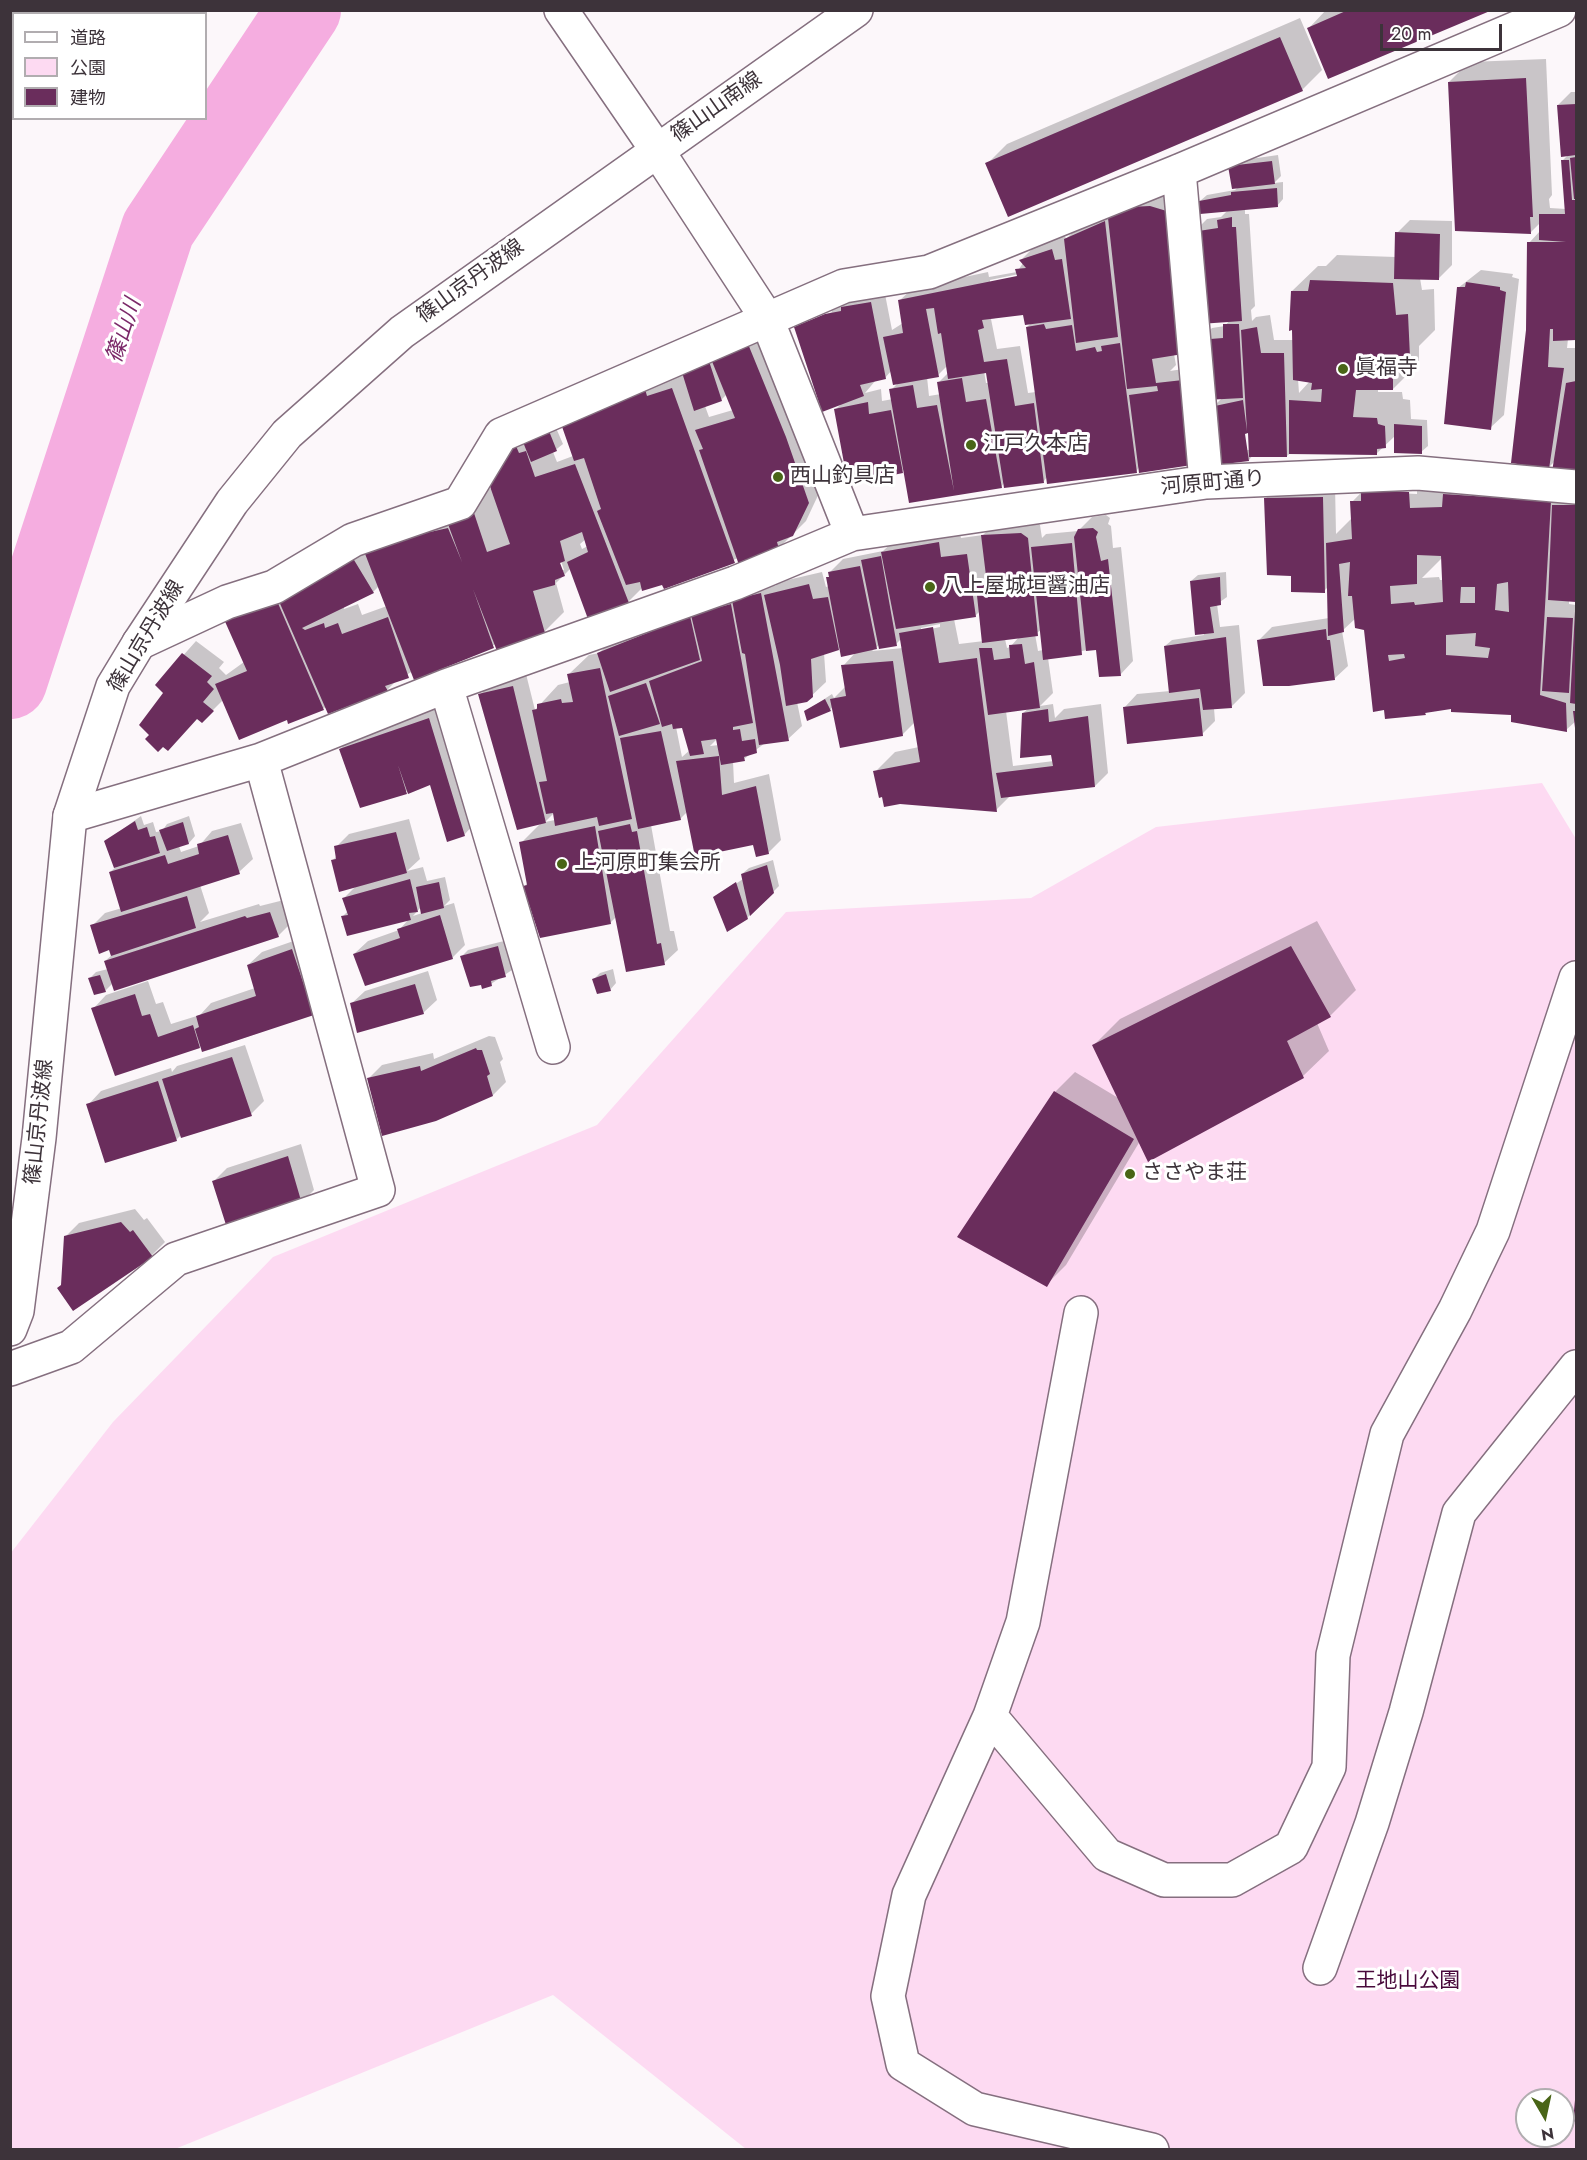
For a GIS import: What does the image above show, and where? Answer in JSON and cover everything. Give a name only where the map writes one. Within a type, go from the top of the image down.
[{"type":"street","name":"篠山山南線","points":[[561,10],[628,112],[657,150],[856,10]]},
{"type":"street","points":[[140,643],[227,602],[274,587],[353,540],[460,502],[501,435],[766,317],[844,286],[929,272],[1179,171],[1559,10]]},
{"type":"street","points":[[657,150],[766,317],[852,534]]},
{"type":"street","name":"篠山京丹波線","points":[[10,1329],[17,1311],[39,1138],[70,816],[112,686],[231,502],[287,434],[402,332],[657,150]]},
{"type":"street","points":[[1179,171],[1206,482]]},
{"type":"street","name":"河原町通り","points":[[70,816],[261,760],[446,686],[735,583],[852,534],[1206,482],[1418,473],[1576,487]]},
{"type":"street","points":[[446,686],[553,1047]]},
{"type":"street","points":[[10,1369],[71,1347],[176,1259],[378,1190],[261,760]]},
{"type":"street","points":[[990,1716],[1107,1855],[1126,1864],[1164,1880],[1232,1880],[1291,1847],[1329,1767],[1334,1654],[1388,1434],[1455,1310],[1493,1231],[1576,978]]},
{"type":"street","points":[[1081,1313],[1023,1622],[990,1716],[909,1895],[888,1996],[903,2064],[975,2109],[1152,2150]]},
{"type":"street","points":[[1320,1968],[1372,1823],[1396,1745],[1459,1513],[1576,1367]]},
{"type":"green space","name":"王地山公園","points":[[1542,783],[1576,839],[1576,2149],[746,2149],[553,1995],[175,2149],[11,2149],[10,1554],[113,1422],[273,1257],[597,1125],[786,912],[1031,898],[1156,827]]},
{"type":"building","points":[[1348,10],[1490,11],[1328,79],[1307,28]]},
{"type":"building","points":[[1280,37],[1303,91],[1008,217],[985,163]]},
{"type":"building","points":[[1526,78],[1533,217],[1530,217],[1531,234],[1455,231],[1448,82]]},
{"type":"building","points":[[1576,104],[1576,155],[1561,157],[1557,105]]},
{"type":"building","points":[[1576,157],[1576,199],[1574,199],[1570,158]]},
{"type":"building","points":[[1561,160],[1569,160],[1572,200],[1576,200],[1576,340],[1553,341],[1553,329],[1550,329],[1548,367],[1564,368],[1549,469],[1511,463],[1526,330],[1527,242],[1566,242],[1539,240],[1539,214],[1565,214]]},
{"type":"building","points":[[1272,161],[1275,184],[1232,189],[1228,166]]},
{"type":"building","points":[[1277,188],[1278,207],[1200,214],[1199,201],[1231,195],[1231,192]]},
{"type":"building","points":[[1150,206],[1170,212],[1183,354],[1152,359],[1156,383],[1183,380],[1192,465],[1139,473],[1129,395],[1158,391],[1157,386],[1127,389],[1108,218],[1129,207]]},
{"type":"building","points":[[1232,217],[1232,227],[1236,227],[1242,321],[1200,324],[1192,232],[1218,228],[1217,220]]},
{"type":"building","points":[[1105,221],[1118,337],[1076,343],[1064,239]]},
{"type":"building","points":[[1395,232],[1440,234],[1439,280],[1394,279]]},
{"type":"building","points":[[1052,249],[1055,260],[1062,259],[1071,319],[1025,325],[1023,315],[982,320],[984,328],[978,330],[984,362],[1007,359],[1015,406],[1034,403],[1044,483],[1004,488],[986,373],[948,379],[941,333],[938,334],[934,308],[926,309],[939,377],[893,385],[883,337],[903,333],[898,300],[1017,276],[1015,269],[1026,268],[1019,260]]},
{"type":"building","name":"眞福寺","points":[[1310,280],[1393,283],[1396,315],[1408,314],[1410,357],[1393,357],[1393,390],[1356,390],[1353,417],[1377,418],[1378,424],[1385,426],[1386,448],[1377,449],[1377,455],[1289,454],[1289,400],[1321,402],[1322,389],[1311,390],[1312,383],[1293,380],[1292,330],[1289,331],[1291,291],[1308,291]]},
{"type":"building","points":[[1466,282],[1500,287],[1500,290],[1506,292],[1491,430],[1444,424],[1457,287],[1465,287]]},
{"type":"building","points":[[871,302],[886,379],[860,385],[864,396],[822,412],[794,327],[825,314],[841,311],[841,307]]},
{"type":"building","points":[[1044,324],[1046,329],[1072,325],[1076,351],[1095,347],[1097,352],[1102,351],[1101,346],[1120,343],[1137,473],[1047,484],[1026,327]]},
{"type":"building","points":[[1223,324],[1239,324],[1243,398],[1205,400],[1197,340],[1223,338]]},
{"type":"building","points":[[1257,327],[1261,353],[1284,353],[1287,457],[1249,457],[1248,433],[1245,434],[1249,461],[1217,465],[1210,407],[1243,400],[1247,431],[1241,330]]},
{"type":"building","points":[[746,339],[786,437],[809,503],[793,536],[777,542],[779,549],[739,565],[699,450],[703,449],[695,430],[735,418],[709,354]]},
{"type":"building","points":[[707,355],[722,401],[694,411],[680,366]]},
{"type":"building","points":[[962,378],[966,402],[986,399],[1002,488],[909,503],[889,389],[913,385],[917,408],[937,405],[954,491],[937,382]]},
{"type":"building","points":[[1576,381],[1576,473],[1552,472],[1566,383]]},
{"type":"building","points":[[643,382],[647,396],[672,388],[735,563],[664,589],[662,585],[642,591],[640,582],[626,585],[597,511],[601,509],[584,458],[574,461],[559,418]]},
{"type":"building","points":[[868,402],[869,414],[891,410],[903,473],[853,483],[852,473],[846,474],[834,409]]},
{"type":"building","points":[[1394,424],[1422,426],[1422,454],[1394,453]]},
{"type":"building","points":[[547,426],[557,451],[531,462],[521,437]]},
{"type":"building","points":[[516,446],[519,453],[526,451],[535,477],[575,464],[629,603],[588,619],[567,562],[588,552],[582,532],[560,541],[565,561],[560,563],[565,576],[555,580],[555,585],[533,591],[545,633],[497,651],[473,589],[494,648],[414,680],[362,546],[426,524],[430,532],[448,528],[462,562],[445,516],[472,507],[487,552],[510,544],[485,472],[504,464],[500,453]]},
{"type":"building","points":[[1361,489],[1409,492],[1410,508],[1442,507],[1443,494],[1551,501],[1540,695],[1566,703],[1567,732],[1511,722],[1511,715],[1451,712],[1451,709],[1425,713],[1426,715],[1385,719],[1384,710],[1373,712],[1364,630],[1355,628],[1352,596],[1348,596],[1350,562],[1339,564],[1344,632],[1328,636],[1326,543],[1352,539],[1350,501],[1361,501]],"holes":[[[1417,555],[1441,556],[1443,602],[1415,605],[1414,602],[1391,604],[1390,586],[1417,584]],[[1508,582],[1509,612],[1495,610],[1497,584]],[[1461,587],[1475,587],[1475,603],[1460,603]],[[1476,633],[1475,646],[1490,648],[1488,658],[1446,655],[1446,635]],[[1404,654],[1405,658],[1389,661],[1388,655]]]},
{"type":"building","points":[[1323,497],[1325,593],[1291,592],[1291,576],[1267,575],[1264,498]]},
{"type":"building","points":[[1552,505],[1576,505],[1576,602],[1548,600]]},
{"type":"building","points":[[1093,528],[1098,532],[1096,537],[1101,561],[1108,559],[1121,676],[1099,677],[1096,650],[1086,651],[1074,537],[1078,529]]},
{"type":"building","points":[[1021,533],[1028,538],[1038,636],[982,643],[976,586],[987,584],[981,535]]},
{"type":"building","name":"八上屋城垣醤油店","points":[[939,542],[941,557],[967,554],[976,617],[896,629],[881,552]]},
{"type":"building","points":[[1072,543],[1082,655],[1043,660],[1031,547]]},
{"type":"building","points":[[351,555],[374,593],[302,628],[305,630],[324,623],[325,628],[338,623],[342,634],[388,617],[409,678],[385,686],[388,691],[328,714],[278,599]]},
{"type":"building","points":[[881,556],[897,646],[879,649],[861,560]]},
{"type":"building","points":[[860,566],[877,649],[841,657],[826,577],[829,577],[828,572]]},
{"type":"building","points":[[1220,577],[1221,605],[1210,607],[1214,633],[1195,635],[1190,581]]},
{"type":"building","points":[[809,584],[813,599],[828,597],[839,650],[811,659],[813,697],[807,702],[786,706],[780,665],[764,595]]},
{"type":"building","points":[[761,593],[789,741],[759,745],[745,654],[742,653],[732,600]]},
{"type":"building","points":[[274,594],[324,710],[288,724],[287,720],[239,740],[215,684],[247,671],[223,617]]},
{"type":"building","points":[[731,604],[753,723],[733,727],[733,730],[740,729],[742,741],[755,739],[757,753],[744,757],[745,761],[721,765],[716,739],[701,741],[704,754],[690,756],[682,728],[673,729],[672,724],[662,727],[649,681],[702,661],[691,615]]},
{"type":"building","points":[[1576,611],[1576,704],[1570,703]]},
{"type":"building","points":[[690,616],[700,660],[610,692],[597,653]]},
{"type":"building","points":[[1547,617],[1573,618],[1569,693],[1542,691]]},
{"type":"building","points":[[933,627],[939,663],[977,658],[997,812],[900,804],[884,807],[882,797],[879,798],[873,771],[920,762],[899,633]]},
{"type":"building","points":[[1326,629],[1327,640],[1330,640],[1335,680],[1289,686],[1263,686],[1257,640]]},
{"type":"building","points":[[1226,637],[1232,708],[1203,710],[1200,689],[1169,693],[1164,646]]},
{"type":"building","points":[[1022,644],[1025,664],[1034,662],[1040,708],[988,715],[979,648],[992,648],[994,660],[1010,658],[1009,645]]},
{"type":"building","points":[[182,653],[212,676],[207,682],[214,689],[203,702],[214,711],[202,723],[197,719],[168,751],[163,747],[158,752],[145,739],[149,735],[139,725],[163,693],[155,685]]},
{"type":"building","points":[[893,661],[903,736],[840,748],[830,699],[846,696],[841,665]]},
{"type":"building","points":[[600,668],[632,819],[599,826],[597,817],[555,826],[553,813],[546,814],[539,782],[547,781],[532,710],[537,709],[537,704],[561,699],[562,703],[573,702],[567,674]]},
{"type":"building","points":[[646,683],[660,724],[619,736],[608,696]]},
{"type":"building","points":[[513,686],[546,823],[517,830],[478,694]]},
{"type":"building","points":[[1199,698],[1203,736],[1127,744],[1123,707]]},
{"type":"building","points":[[825,699],[831,711],[807,721],[804,711]]},
{"type":"building","points":[[1048,709],[1049,722],[1088,716],[1095,787],[1001,798],[996,773],[1053,766],[1051,755],[1020,758],[1022,713]]},
{"type":"building","points":[[1573,711],[1576,711],[1576,728],[1575,728]]},
{"type":"building","points":[[429,718],[465,836],[447,842],[430,785],[408,794],[398,765],[407,794],[360,808],[339,749]]},
{"type":"building","points":[[661,731],[681,820],[638,829],[620,738]]},
{"type":"building","points":[[719,756],[722,795],[756,786],[769,854],[756,857],[753,845],[695,857],[676,761]]},
{"type":"building","points":[[135,821],[138,830],[147,827],[150,837],[155,836],[160,853],[114,868],[104,841]]},
{"type":"building","points":[[183,822],[189,844],[167,851],[159,830]]},
{"type":"building","points":[[630,824],[632,832],[637,831],[657,944],[661,943],[665,965],[626,972],[598,831]]},
{"type":"building","name":"上河原町集会所","points":[[595,826],[611,924],[540,938],[523,886],[527,885],[519,842]]},
{"type":"building","points":[[396,832],[407,873],[339,892],[331,860],[336,859],[334,846]]},
{"type":"building","points":[[228,835],[240,874],[121,912],[109,872],[165,855],[168,864],[199,854],[197,844]]},
{"type":"building","points":[[767,865],[774,893],[750,916],[741,874]]},
{"type":"building","points":[[410,879],[418,912],[409,913],[411,920],[347,936],[341,916],[348,915],[342,898]]},
{"type":"building","points":[[439,882],[444,908],[421,914],[416,887]]},
{"type":"building","points":[[736,882],[748,919],[727,932],[713,897]]},
{"type":"building","points":[[187,896],[196,928],[111,956],[109,950],[99,954],[90,925]]},
{"type":"building","points":[[270,912],[279,937],[114,991],[104,961],[245,916],[247,918]]},
{"type":"building","points":[[440,915],[453,959],[365,986],[353,954],[400,938],[397,929]]},
{"type":"building","points":[[498,946],[506,977],[491,981],[492,986],[482,989],[481,985],[470,987],[460,956]]},
{"type":"building","points":[[1291,946],[1331,1017],[1287,1041],[1304,1078],[1148,1162],[1092,1045]]},
{"type":"building","points":[[292,949],[314,1015],[202,1052],[195,1029],[199,1027],[196,1016],[256,996],[247,965]]},
{"type":"building","points":[[606,974],[611,991],[597,994],[592,979]]},
{"type":"building","points":[[100,975],[106,992],[94,995],[88,978]]},
{"type":"building","points":[[415,984],[424,1014],[357,1033],[350,1003]]},
{"type":"building","points":[[135,994],[142,1016],[150,1014],[158,1037],[193,1025],[200,1048],[115,1076],[91,1008]]},
{"type":"building","points":[[476,1048],[482,1050],[490,1074],[487,1076],[493,1096],[436,1121],[382,1136],[367,1078],[420,1066],[421,1071]]},
{"type":"building","points":[[232,1057],[252,1116],[181,1138],[162,1079]]},
{"type":"building","points":[[158,1081],[177,1141],[105,1163],[86,1104]]},
{"type":"building","points":[[1054,1091],[1134,1139],[1047,1287],[957,1237]]},
{"type":"building","points":[[288,1156],[302,1204],[227,1228],[212,1181]]},
{"type":"building","points":[[121,1222],[130,1232],[133,1230],[153,1257],[73,1311],[57,1288],[61,1285],[64,1236]]},
{"type":"waterway","name":"篠山川","points":[[10,682],[158,229],[304,10]]},
{"type":"place","name":"眞福寺","points":[[1343,369]]},
{"type":"place","name":"江戸久本店","points":[[971,445]]},
{"type":"place","name":"西山釣具店","points":[[778,477]]},
{"type":"place","name":"八上屋城垣醤油店","points":[[930,587]]},
{"type":"place","name":"上河原町集会所","points":[[562,864]]},
{"type":"place","name":"ささやま荘","points":[[1130,1174]]}]
